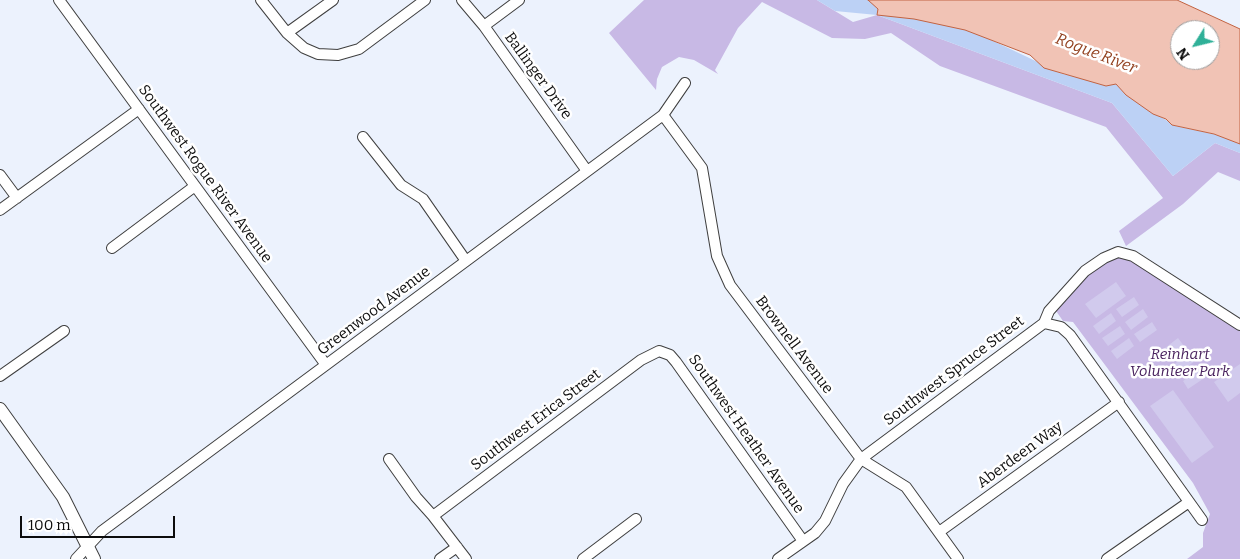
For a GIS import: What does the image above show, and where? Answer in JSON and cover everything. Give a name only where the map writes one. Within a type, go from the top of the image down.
[{"type":"street","name":"Southwest Rogue River Avenue","points":[[59,0],[326,365]]},
{"type":"street","points":[[261,0],[287,33],[304,48],[318,54],[338,55],[359,49],[425,0]]},
{"type":"street","points":[[287,33],[333,0]]},
{"type":"street","name":"Ballinger Drive","points":[[462,0],[484,26],[587,171]]},
{"type":"street","points":[[484,26],[519,0]]},
{"type":"street","name":"Greenwood Avenue","points":[[76,559],[102,531],[663,115],[685,83]]},
{"type":"street","points":[[0,210],[139,109]]},
{"type":"street","name":"Brownell Avenue","points":[[663,115],[702,168],[717,256],[727,279],[861,459],[906,487],[958,559]]},
{"type":"street","points":[[363,137],[400,185],[423,199],[466,261]]},
{"type":"street","points":[[0,175],[17,198]]},
{"type":"street","points":[[112,248],[195,186]]},
{"type":"street","name":"Southwest Spruce Street","points":[[778,559],[814,533],[825,520],[843,484],[861,459],[1044,323],[1049,311],[1085,271],[1118,252],[1133,256],[1240,325]]},
{"type":"street","points":[[1044,323],[1060,327],[1070,335],[1120,402],[1202,520]]},
{"type":"street","points":[[0,376],[64,331]]},
{"type":"street","name":"Southwest Erica Street","points":[[434,516],[641,360],[658,351]]},
{"type":"street","name":"Southwest Heather Avenue","points":[[658,351],[670,355],[676,362],[803,541]]},
{"type":"street","name":"Aberdeen Way","points":[[939,532],[1120,402]]},
{"type":"street","points":[[0,409],[63,497],[94,559]]},
{"type":"street","points":[[389,458],[416,497],[434,516],[466,559]]},
{"type":"street","points":[[1107,559],[1189,502]]},
{"type":"street","points":[[583,559],[636,519]]},
{"type":"street","points":[[440,559],[457,547]]},
{"type":"green space","points":[[644,0],[817,0],[853,22],[877,15],[1112,103],[1173,176],[1215,143],[1240,153],[1240,181],[1218,172],[1183,204],[1126,246],[1119,231],[1163,198],[1106,127],[940,66],[891,33],[865,39],[832,38],[762,2],[738,28],[715,70],[718,74],[694,60],[679,57],[662,67],[657,79],[656,90],[609,33]]},
{"type":"green space","name":"Reinhart Volunteer Park","points":[[1118,252],[1240,331],[1240,559],[1187,559],[1203,547],[1203,533],[1210,514],[1193,483],[1073,322],[1063,321],[1054,308],[1091,270]]},
{"type":"green space","points":[[1116,282],[1126,296],[1096,318],[1085,304]]},
{"type":"green space","points":[[1134,297],[1139,305],[1122,317],[1116,309]]},
{"type":"green space","points":[[1143,309],[1148,317],[1131,330],[1125,322]]},
{"type":"green space","points":[[1111,313],[1116,321],[1099,334],[1093,326]]},
{"type":"green space","points":[[1152,322],[1157,330],[1140,342],[1134,334]]},
{"type":"green space","points":[[1120,326],[1125,334],[1108,346],[1102,338]]},
{"type":"green space","points":[[1129,338],[1134,346],[1117,359],[1111,351]]},
{"type":"green space","points":[[1178,338],[1184,346],[1167,359],[1161,351]]},
{"type":"green space","points":[[1189,353],[1195,361],[1177,374],[1172,366]]},
{"type":"green space","points":[[1240,364],[1240,393],[1228,402],[1214,382]]},
{"type":"green space","points":[[1200,369],[1206,377],[1188,389],[1183,381]]},
{"type":"green space","points":[[1173,390],[1214,447],[1192,463],[1150,406]]},
{"type":"sand","points":[[817,0],[907,0],[1063,74],[1116,84],[1144,107],[1176,126],[1218,135],[1240,144],[1240,153],[1215,143],[1173,176],[1112,103],[877,15],[835,11]]},
{"type":"water","name":"Rogue River","points":[[868,0],[1177,0],[1240,29],[1240,144],[1214,134],[1172,125],[1166,119],[1153,114],[1126,95],[1116,84],[1106,86],[1044,68],[1030,55],[965,30],[914,19],[877,15],[878,9]]}]
